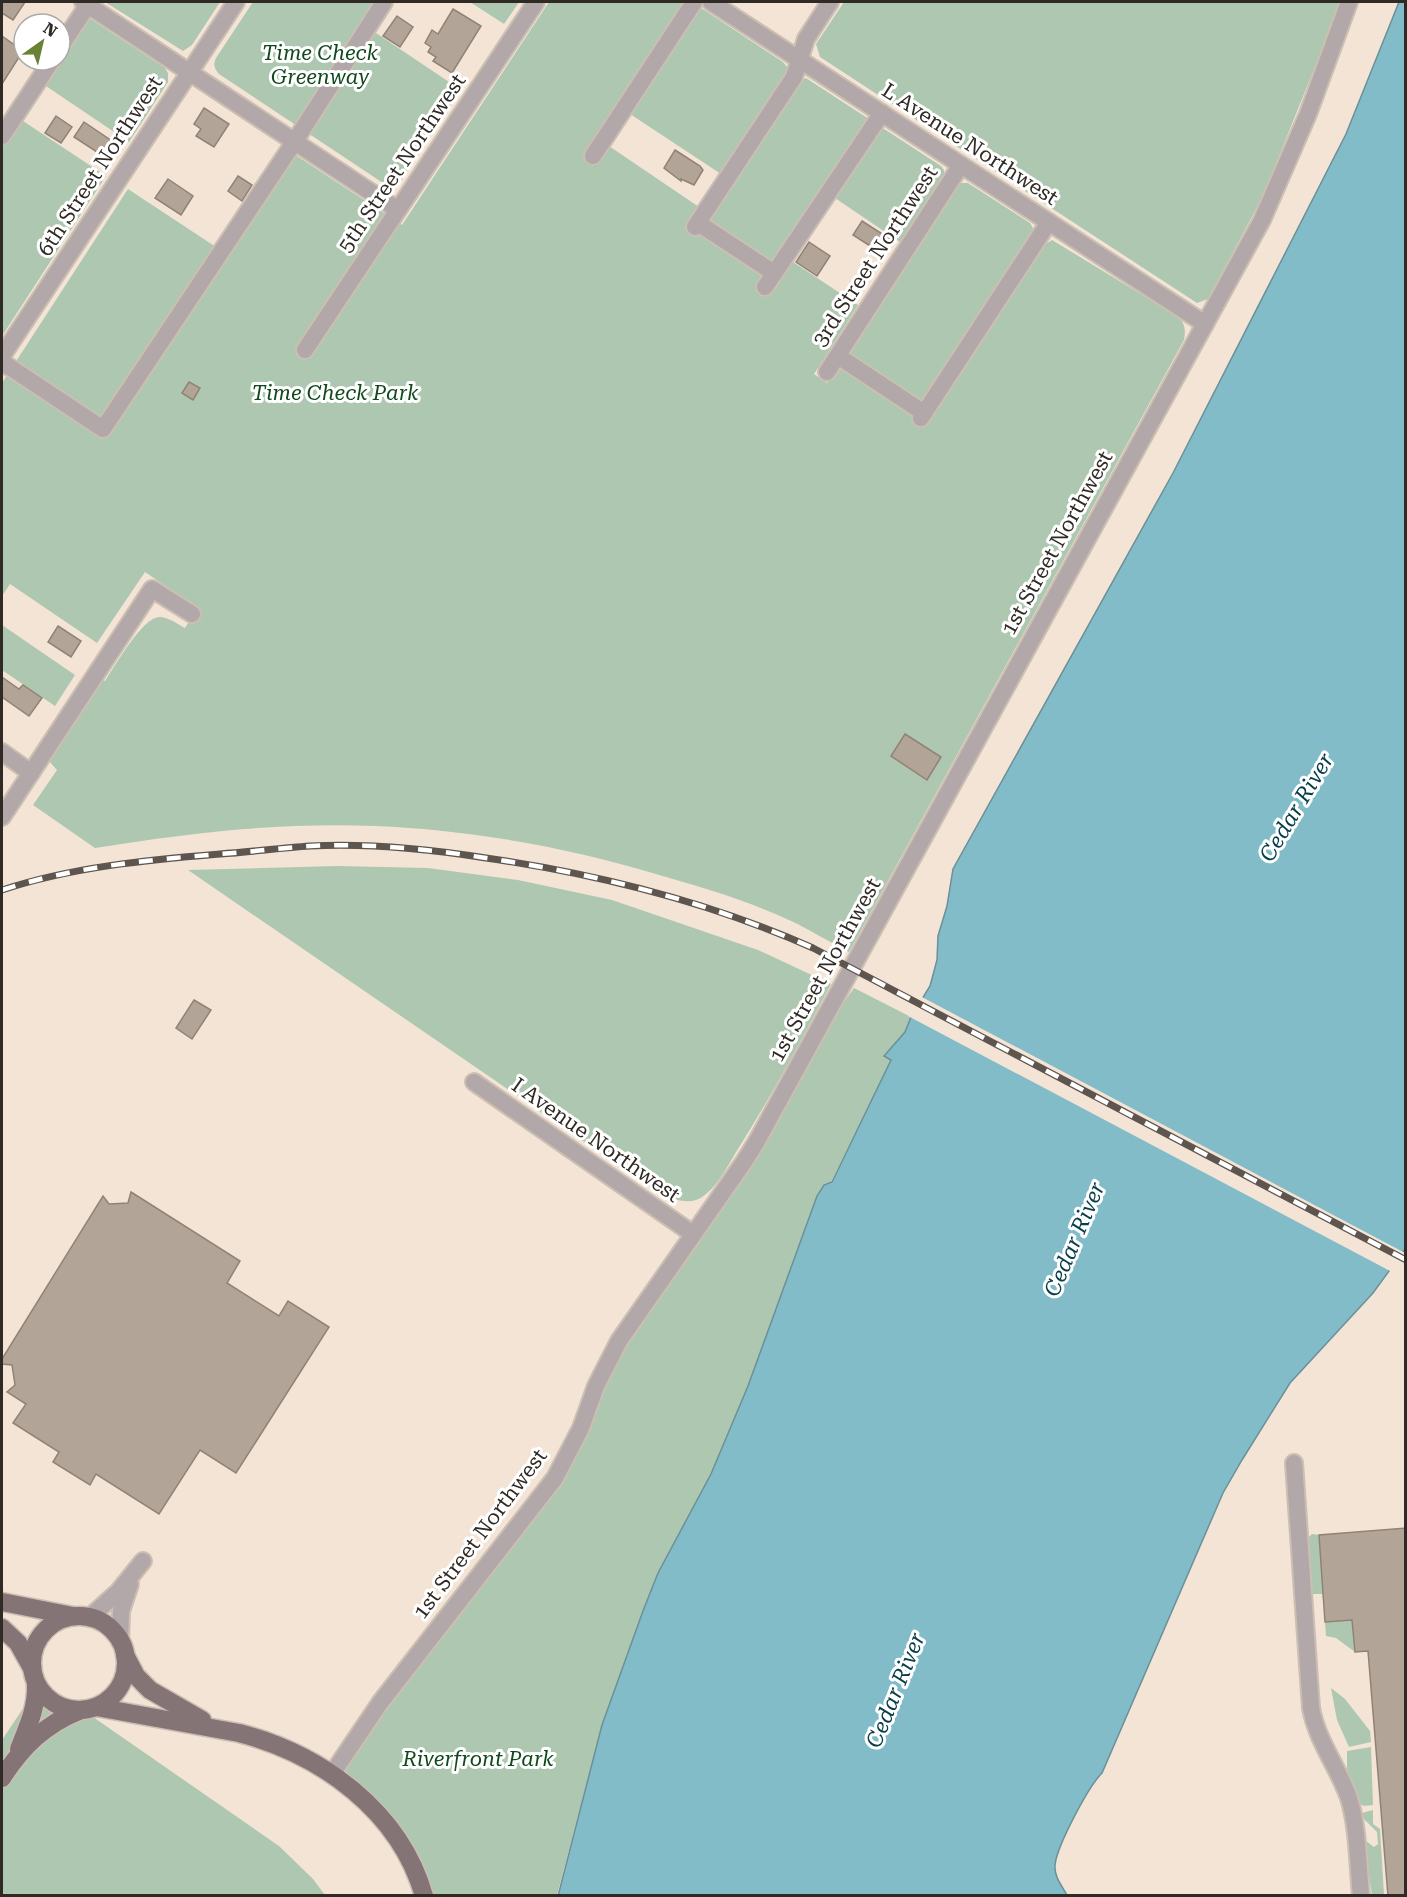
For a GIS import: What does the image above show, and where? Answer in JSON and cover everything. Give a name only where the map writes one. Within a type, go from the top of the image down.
[{"type":"main road","points":[[2,1602],[97,1620],[110,1628],[123,1648],[136,1676],[150,1690],[217,1728]]},
{"type":"main road","points":[[2,1778],[16,1756],[33,1714],[36,1701],[33,1652],[39,1637],[50,1625],[65,1618],[82,1617]]},
{"type":"main road","points":[[2,1628],[18,1643],[46,1697],[59,1706],[75,1710],[89,1708],[217,1728],[262,1739],[287,1749],[332,1774],[365,1800],[398,1839],[421,1885],[424,1896]]},
{"type":"main road","points":[[16,1756],[47,1727],[65,1716],[89,1708],[114,1695],[122,1683],[126,1669],[123,1648]]},
{"type":"street","name":"6th Street Northwest","points":[[2,356],[236,2]]},
{"type":"street","points":[[2,362],[103,429],[295,141],[384,2]]},
{"type":"street","name":"5th Street Northwest","points":[[305,350],[536,2]]},
{"type":"street","points":[[593,156],[694,2]]},
{"type":"street","name":"L Avenue Northwest","points":[[711,2],[1205,324]]},
{"type":"street","points":[[830,2],[806,39],[794,77],[697,225],[770,280],[882,113]]},
{"type":"street","name":"1st Street Northwest","points":[[332,1774],[380,1703],[555,1478],[581,1428],[596,1386],[620,1341],[757,1141],[1262,220],[1308,114],[1349,2]]},
{"type":"street","points":[[72,27],[87,3],[398,210]]},
{"type":"street","points":[[2,136],[44,72]]},
{"type":"street","name":"3rd Street Northwest","points":[[827,372],[961,165]]},
{"type":"street","points":[[838,356],[922,415],[1049,222]]},
{"type":"street","points":[[2,818],[152,589],[192,614]]},
{"type":"street","points":[[2,752],[32,773]]},
{"type":"street","name":"I Avenue Northwest","points":[[474,1082],[693,1234]]},
{"type":"street","points":[[1294,1463],[1313,1720],[1349,1800],[1361,1896]]},
{"type":"street","points":[[82,1617],[106,1604],[138,1568],[121,1611],[123,1648]]},
{"type":"green space","name":"Time Check Greenway","points":[[105,2],[220,2],[192,45],[183,51]]},
{"type":"green space","name":"Time Check Greenway","points":[[253,2],[392,2],[373,31],[461,90],[397,186],[386,185],[217,72],[214,65],[216,58]]},
{"type":"green space","points":[[470,2],[519,2],[504,24]]},
{"type":"green space","name":"Time Check Park","points":[[549,2],[692,2],[783,62],[787,67],[787,72],[721,174],[627,112],[606,144],[699,207],[800,81],[806,78],[944,170],[944,176],[900,242],[832,196],[790,260],[858,305],[814,374],[827,383],[956,187],[961,183],[968,183],[1030,223],[1033,228],[1031,238],[912,415],[926,425],[1044,245],[1052,240],[1177,316],[1184,326],[1184,340],[849,952],[789,920],[723,894],[622,864],[517,841],[447,831],[340,825],[270,827],[200,833],[95,848],[33,805],[57,770],[49,761],[51,754],[100,678],[105,681],[129,644],[152,619],[166,618],[185,628],[198,608],[145,572],[97,643],[10,584],[2,596],[2,383],[128,189],[225,253],[290,157],[297,156],[402,225]]},
{"type":"green space","points":[[844,2],[1341,2],[1263,196],[1208,299],[1197,303],[820,57],[816,44]]},
{"type":"green space","points":[[77,10],[165,68],[168,73],[168,82],[129,142],[43,84],[20,119],[106,176],[2,336],[2,124],[49,72],[72,72],[72,18]]},
{"type":"green space","points":[[2,625],[75,675],[55,706],[2,670]]},
{"type":"green space","points":[[337,866],[428,868],[518,880],[612,900],[758,950],[831,984],[751,1129],[720,1179],[700,1198],[689,1201],[677,1200],[659,1193],[188,870]]},
{"type":"green space","name":"Riverfront Park","points":[[854,988],[911,1017],[905,1032],[884,1056],[891,1060],[831,1182],[824,1185],[817,1196],[748,1386],[711,1474],[658,1573],[602,1725],[557,1895],[424,1895],[398,1839],[332,1774],[530,1513],[618,1344],[802,1060]]},
{"type":"green space","points":[[1312,1534],[1319,1535],[1323,1594],[1312,1594],[1308,1544]]},
{"type":"green space","points":[[1352,1620],[1355,1652],[1336,1638],[1326,1636],[1325,1622]]},
{"type":"green space","points":[[1331,1688],[1345,1699],[1370,1731],[1371,1742],[1349,1747],[1337,1720]]},
{"type":"green space","points":[[47,1689],[57,1692],[279,1846],[313,1879],[325,1895],[2,1896],[2,1740],[32,1695],[39,1690]]},
{"type":"green space","points":[[1371,1747],[1373,1805],[1364,1806],[1360,1804],[1347,1769],[1347,1751]]},
{"type":"green space","points":[[1373,1810],[1373,1824],[1380,1829],[1384,1895],[1372,1895],[1364,1845],[1366,1841],[1374,1847],[1378,1844],[1377,1832],[1364,1819],[1362,1813]]},
{"type":"water","name":"Cedar River","points":[[1399,2],[1405,2],[1405,1249],[1373,1293],[1290,1383],[1223,1493],[1102,1773],[1082,1803],[1061,1845],[1055,1869],[1067,1895],[558,1896],[602,1725],[643,1611],[658,1573],[711,1474],[748,1386],[817,1196],[824,1185],[832,1182],[891,1060],[884,1056],[905,1032],[911,1017],[930,986],[937,960],[938,936],[947,906],[953,869],[1173,473],[1346,134]]},
{"type":"pier","points":[[920,996],[1406,1254],[1392,1272],[908,1016]]},
{"type":"building","points":[[2,2],[25,2],[18,12],[12,12],[12,19],[2,13]]},
{"type":"building","points":[[453,9],[481,26],[452,73],[433,61],[436,57],[428,52],[431,47],[425,43],[432,30],[438,34]]},
{"type":"building","points":[[397,16],[413,27],[400,47],[383,36]]},
{"type":"building","points":[[2,36],[12,43],[12,68],[2,84]]},
{"type":"building","points":[[204,108],[229,124],[214,147],[196,136],[201,129],[194,124]]},
{"type":"building","points":[[56,116],[72,127],[61,143],[45,133]]},
{"type":"building","points":[[84,122],[112,141],[103,156],[74,137]]},
{"type":"building","points":[[675,150],[703,170],[694,185],[681,179],[681,181],[664,168]]},
{"type":"building","points":[[238,176],[252,185],[242,201],[228,191]]},
{"type":"building","points":[[168,179],[193,196],[181,215],[155,198]]},
{"type":"building","points":[[862,221],[890,239],[881,253],[853,235]]},
{"type":"building","points":[[809,242],[830,256],[817,276],[796,262]]},
{"type":"building","points":[[189,382],[200,388],[193,400],[182,393]]},
{"type":"building","points":[[58,626],[81,641],[71,657],[48,642]]},
{"type":"building","points":[[2,677],[19,689],[23,685],[42,698],[29,716],[2,697]]},
{"type":"building","points":[[905,734],[941,757],[927,780],[891,756]]},
{"type":"building","points":[[194,1000],[211,1010],[192,1039],[176,1028]]},
{"type":"building","points":[[131,1192],[240,1261],[227,1283],[279,1316],[288,1301],[329,1327],[236,1473],[200,1450],[159,1514],[96,1474],[90,1485],[53,1462],[59,1452],[13,1423],[26,1404],[7,1392],[15,1385],[12,1365],[2,1364],[2,1359],[103,1196],[109,1204],[128,1203]]},
{"type":"building","points":[[1406,1528],[1406,1896],[1388,1896],[1368,1651],[1355,1652],[1352,1620],[1325,1622],[1319,1535]]},
{"type":"railway","points":[[2,890],[82,870],[137,862],[332,845],[421,849],[570,872],[611,881],[734,917],[813,948],[1406,1260]]}]
